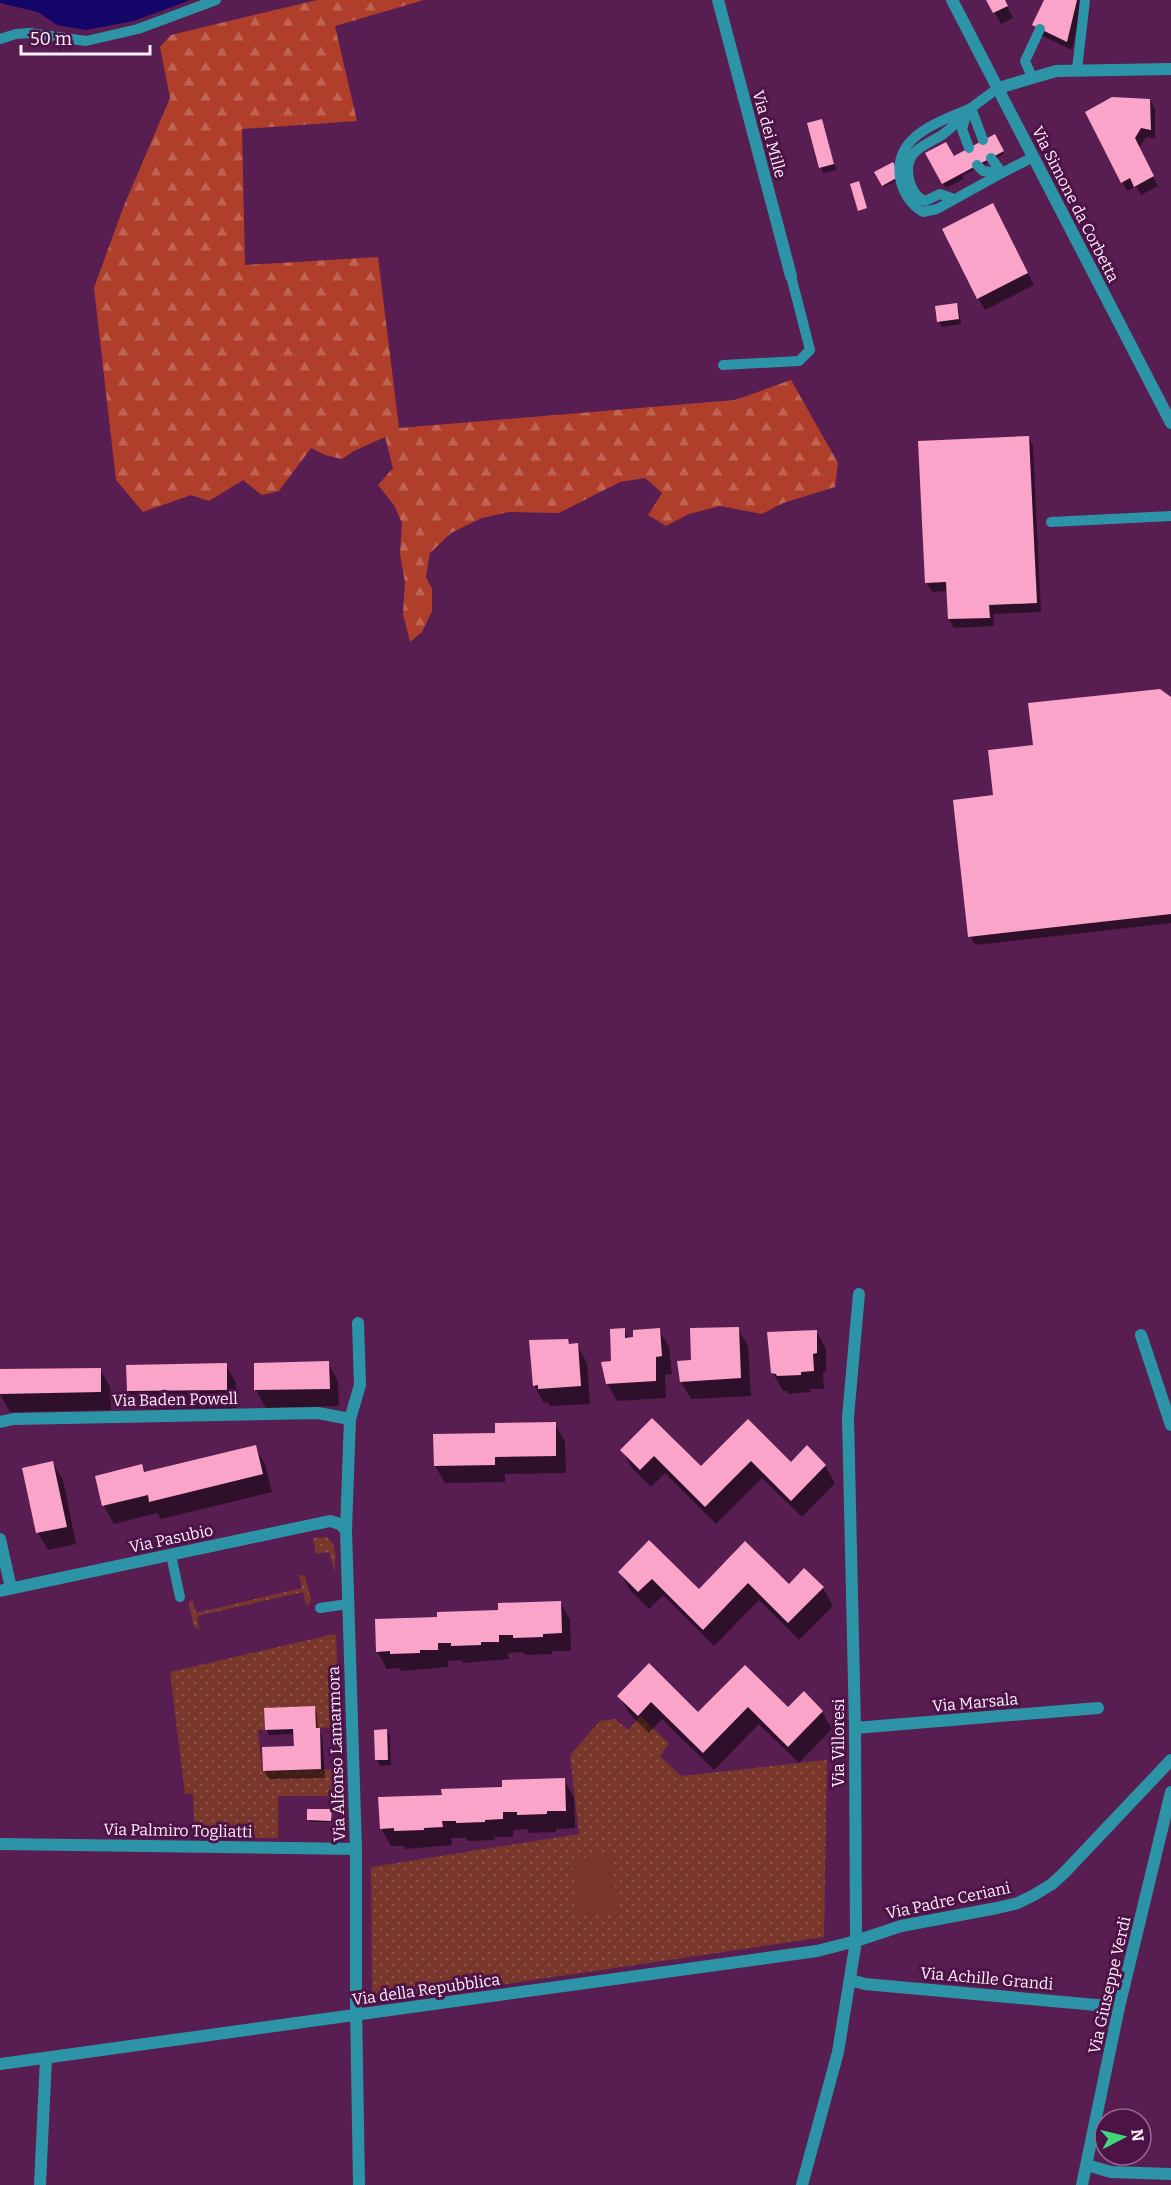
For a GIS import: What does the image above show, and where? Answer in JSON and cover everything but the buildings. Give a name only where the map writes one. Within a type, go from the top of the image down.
[{"type":"street","name":"Via dei Mille","points":[[718,0],[791,276]]},
{"type":"street","name":"Via Simone da Corbetta","points":[[952,0],[1171,423]]},
{"type":"street","points":[[998,88],[1056,71],[1171,69]]},
{"type":"street","name":"Via Villoresi","points":[[802,2185],[838,2052],[856,1941],[855,1728],[848,1417],[859,1294]]},
{"type":"street","name":"Via Alfonso Lamarmora","points":[[358,1323],[360,1385],[350,1419],[346,1530],[356,1849],[359,2185]]},
{"type":"street","points":[[1141,1335],[1171,1425]]},
{"type":"street","name":"Via Baden Powell","points":[[0,1422],[14,1419],[318,1413],[350,1419]]},
{"type":"street","name":"Via Pasubio","points":[[5,1589],[330,1521],[340,1524],[346,1530]]},
{"type":"street","points":[[0,1539],[5,1589]]},
{"type":"street","name":"Via Marsala","points":[[855,1728],[1098,1708]]},
{"type":"street","name":"Via Padre Ceriani","points":[[856,1941],[901,1926],[1018,1903],[1034,1895],[1064,1873],[1169,1766]]},
{"type":"street","name":"Via Giuseppe Verdi","points":[[1082,2185],[1119,2007],[1171,1792]]},
{"type":"street","name":"Via Palmiro Togliatti","points":[[0,1844],[356,1849]]},
{"type":"street","name":"Via della Repubblica","points":[[0,2064],[817,1951],[856,1941]]},
{"type":"street","name":"Via Achille Grandi","points":[[851,1980],[876,1985],[1119,2007]]},
{"type":"street","points":[[40,2185],[46,2058]]},
{"type":"street","points":[[1087,2165],[1111,2172],[1171,2174]]},
{"type":"lane","points":[[0,39],[30,33],[87,41],[138,29],[216,0]]},
{"type":"lane","points":[[1077,69],[1085,0]]},
{"type":"lane","points":[[1032,77],[1025,61],[1040,29]]},
{"type":"lane","points":[[998,88],[971,108],[942,135],[920,147],[911,157],[907,170],[910,184],[917,197],[925,201],[940,194],[954,199],[1032,157]]},
{"type":"lane","points":[[971,108],[983,140]]},
{"type":"lane","points":[[969,148],[962,129],[971,108]]},
{"type":"lane","points":[[991,158],[1002,173]]},
{"type":"lane","points":[[977,165],[983,171],[1002,173]]},
{"type":"lane","points":[[723,365],[799,361],[810,350],[791,276]]},
{"type":"lane","points":[[1051,522],[1171,516]]},
{"type":"lane","points":[[171,1555],[180,1597]]},
{"type":"lane","points":[[320,1608],[348,1604]]},
{"type":"shaded area","points":[[0,0],[190,0],[134,21],[86,30],[57,25],[38,12],[0,3]]},
{"type":"shaded area","points":[[326,1537],[334,1548],[335,1572],[329,1552],[316,1554],[313,1538]]},
{"type":"shaded area","points":[[299,1575],[305,1576],[311,1600],[309,1604],[306,1605],[303,1592],[197,1616],[199,1629],[194,1627],[190,1601],[193,1601],[196,1613],[302,1588]]},
{"type":"shaded area","points":[[336,1635],[339,1727],[316,1728],[315,1707],[264,1708],[264,1730],[258,1730],[262,1771],[339,1769],[340,1796],[278,1796],[278,1838],[195,1838],[193,1794],[185,1794],[170,1672]]},
{"type":"shaded area","points":[[641,1716],[669,1744],[660,1756],[681,1776],[827,1760],[824,1937],[379,2003],[370,2002],[367,1997],[372,1990],[371,1867],[579,1834],[570,1755],[600,1721],[615,1719],[628,1730]]},
{"type":"shaded area","points":[[611,1854],[618,1911],[579,1917],[572,1859]]},
{"type":"green space","points":[[317,0],[424,0],[335,26],[357,121],[242,129],[245,265],[378,257],[399,428],[735,400],[791,380],[838,463],[835,487],[783,503],[762,514],[720,506],[689,514],[666,526],[648,515],[662,493],[645,478],[620,482],[559,513],[509,512],[482,518],[451,533],[430,553],[426,577],[432,589],[432,611],[422,632],[410,642],[403,614],[405,582],[400,554],[402,523],[394,505],[378,485],[393,468],[385,437],[342,459],[325,455],[311,448],[279,491],[262,495],[243,480],[209,501],[191,495],[143,512],[116,480],[94,288],[123,208],[170,98],[160,47],[171,35]]}]
